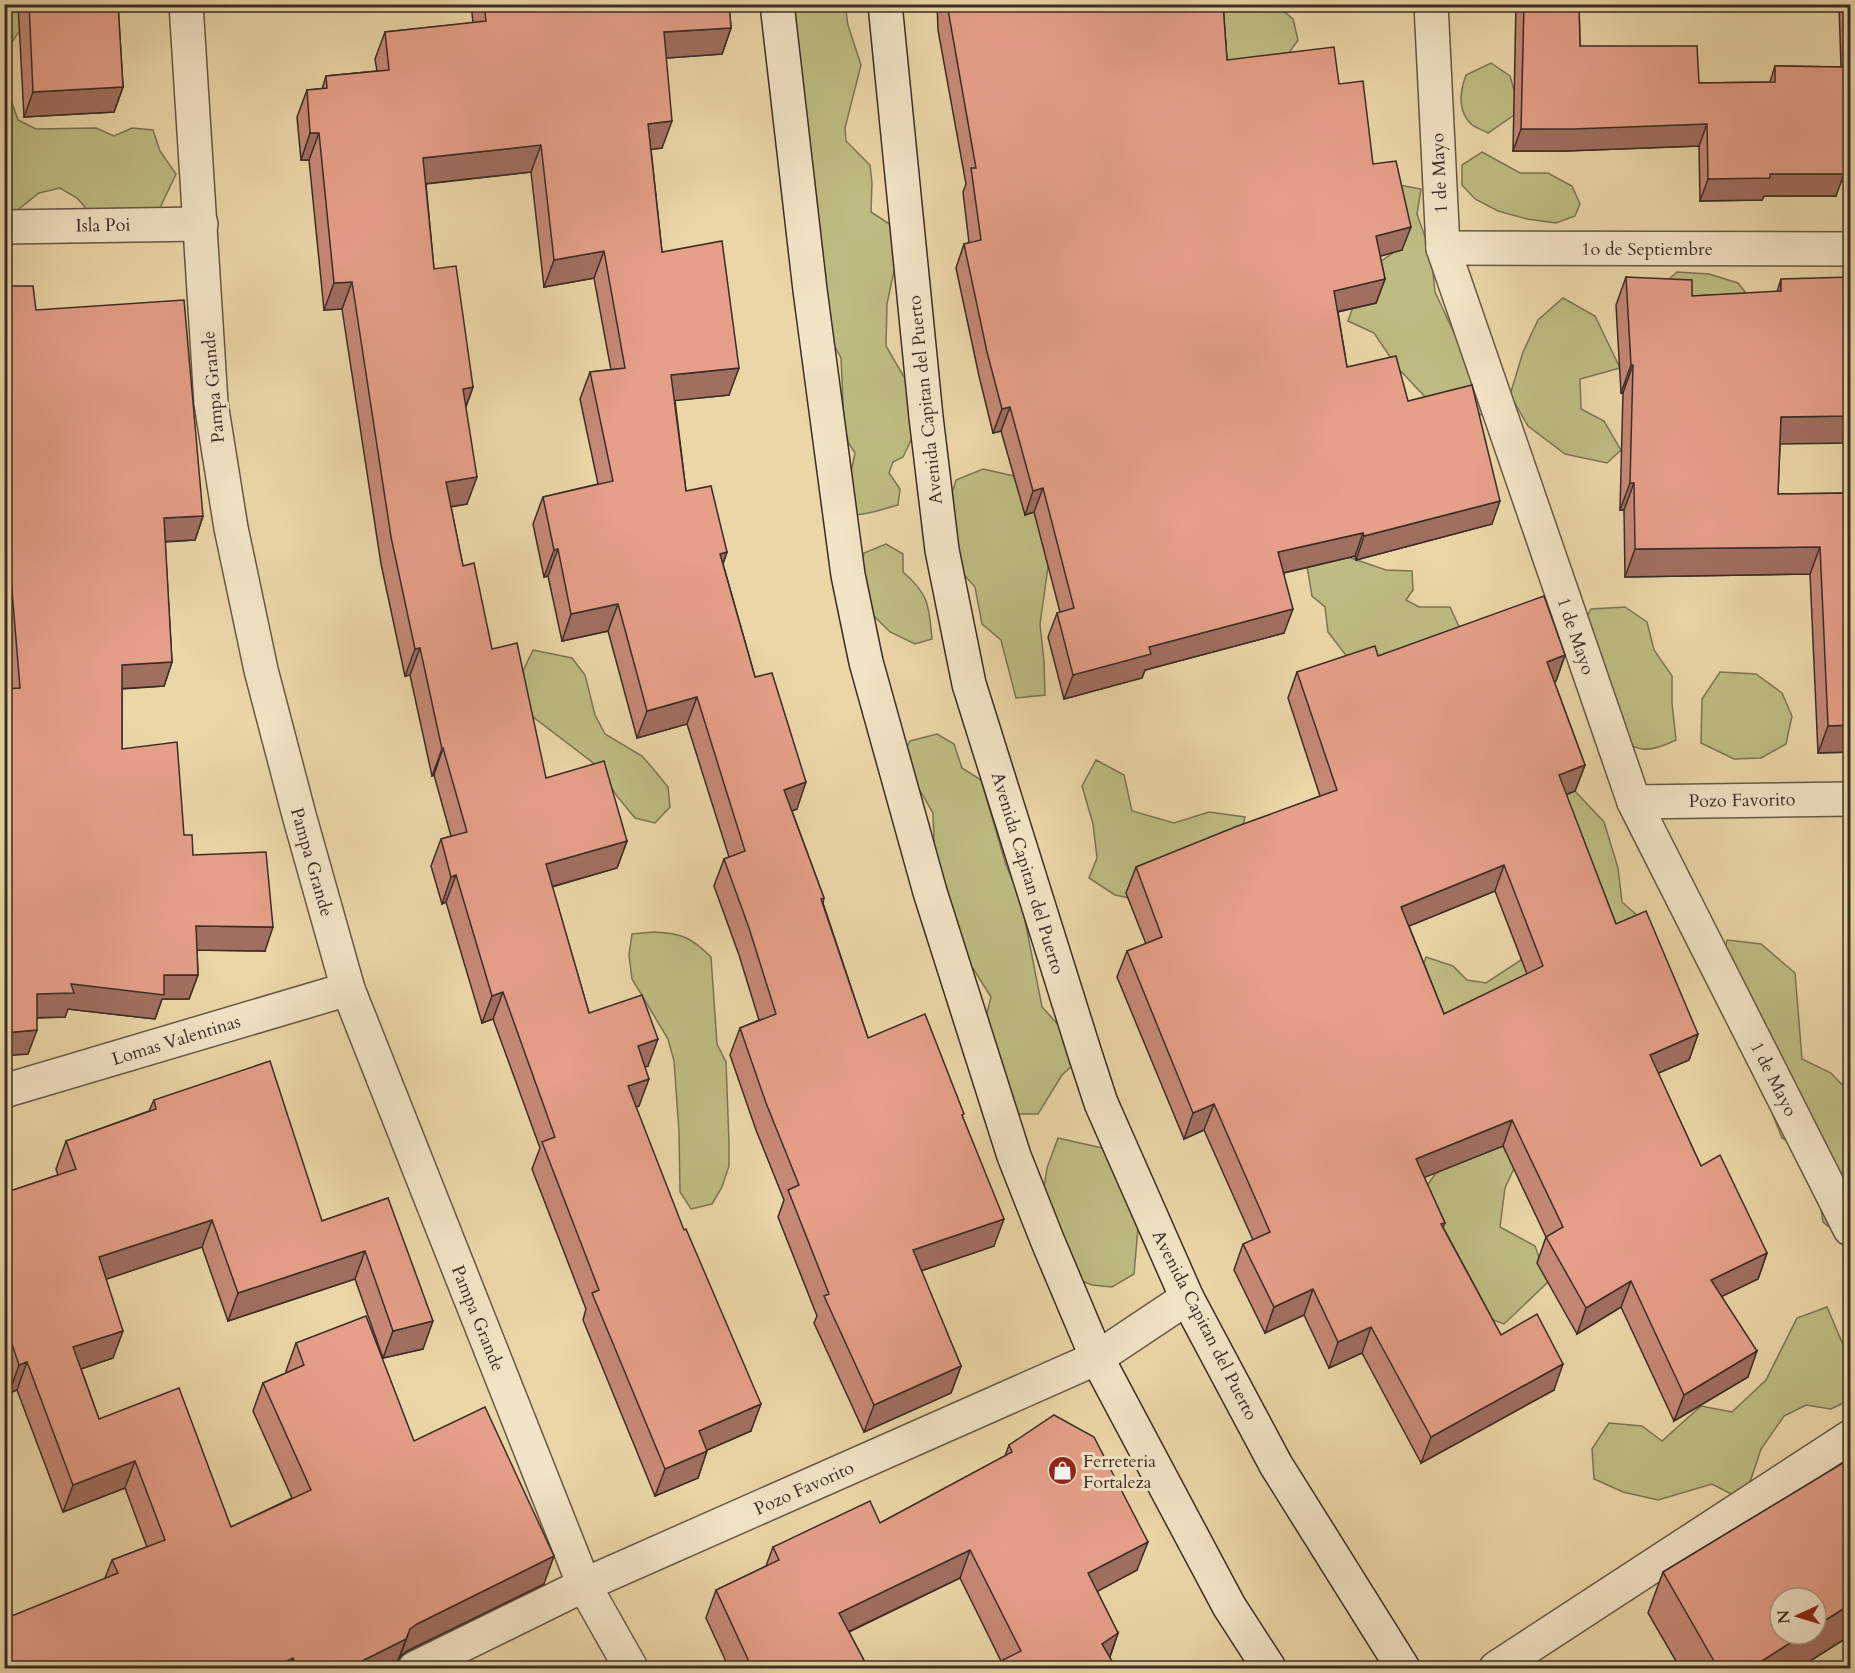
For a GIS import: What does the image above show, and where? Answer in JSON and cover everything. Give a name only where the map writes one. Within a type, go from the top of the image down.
[{"type":"street","name":"Pampa Grande","points":[[186,4],[211,403],[231,528],[263,681],[348,988],[584,1585],[631,1668]]},
{"type":"street","points":[[777,4],[810,290],[848,576],[866,662],[930,892],[1014,1156],[1097,1358],[1229,1606],[1269,1668]]},
{"type":"street","name":"Avenida Capitan del Puerto","points":[[885,4],[928,439],[942,550],[969,684],[1101,1102],[1187,1298],[1276,1465],[1403,1668]]},
{"type":"street","name":"1 de Mayo","points":[[1431,4],[1443,248],[1634,801],[1851,1230]]},
{"type":"street","name":"Isla Poi","points":[[4,227],[201,224]]},
{"type":"street","name":"1o de Septiembre","points":[[1443,248],[1851,249]]},
{"type":"street","name":"Pozo Favorito","points":[[1634,801],[1851,799]]},
{"type":"street","name":"Lomas Valentinas","points":[[4,1092],[348,988]]},
{"type":"street","name":"Pozo Favorito","points":[[415,1668],[584,1585],[1097,1358],[1187,1298]]},
{"type":"street","points":[[1496,1668],[1851,1437]]},
{"type":"shaded area","points":[[5,5],[37,5],[12,42],[5,59]]},
{"type":"shaded area","points":[[796,5],[845,5],[848,25],[861,65],[845,128],[846,141],[870,165],[871,212],[891,225],[900,242],[887,304],[886,346],[907,382],[922,417],[903,457],[893,462],[889,473],[900,489],[898,505],[859,515],[853,515],[850,477],[855,453],[848,442],[844,423],[841,358],[834,345],[814,322],[792,7]]},
{"type":"shaded area","points":[[1218,5],[1276,5],[1293,19],[1298,40],[1282,63],[1253,80],[1211,51]]},
{"type":"shaded area","points":[[1491,63],[1510,76],[1520,111],[1488,133],[1467,119],[1463,113],[1461,94],[1466,75]]},
{"type":"shaded area","points":[[4,65],[11,100],[18,120],[36,129],[96,128],[114,136],[132,128],[153,130],[160,151],[176,174],[158,212],[90,213],[77,198],[60,188],[39,193],[5,220]]},
{"type":"shaded area","points":[[1850,128],[1850,171],[1841,165],[1841,141]]},
{"type":"shaded area","points":[[1482,152],[1520,173],[1548,173],[1572,186],[1580,204],[1575,216],[1556,223],[1527,219],[1498,211],[1475,199],[1462,185],[1462,165]]},
{"type":"shaded area","points":[[1394,184],[1421,189],[1417,214],[1431,254],[1435,292],[1470,367],[1495,401],[1477,418],[1429,401],[1397,367],[1374,333],[1348,321],[1369,270],[1394,252]]},
{"type":"shaded area","points":[[1677,272],[1709,274],[1738,283],[1753,302],[1738,327],[1662,285]]},
{"type":"shaded area","points":[[1563,298],[1595,316],[1620,368],[1580,379],[1581,409],[1604,421],[1621,450],[1607,463],[1565,454],[1528,426],[1510,395],[1523,352],[1538,320]]},
{"type":"shaded area","points":[[983,469],[1014,476],[1048,528],[1048,567],[1040,624],[1045,695],[1016,698],[1001,640],[982,624],[975,587],[949,558],[946,514],[956,480]]},
{"type":"shaded area","points":[[886,544],[903,554],[903,572],[923,594],[928,609],[932,639],[915,644],[890,632],[873,615],[859,579],[864,553]]},
{"type":"shaded area","points":[[1345,556],[1386,570],[1412,571],[1413,590],[1406,600],[1419,607],[1450,607],[1461,631],[1459,653],[1348,658],[1328,632],[1325,607],[1312,596],[1306,560]]},
{"type":"shaded area","points":[[1625,607],[1647,622],[1654,650],[1672,676],[1676,740],[1657,748],[1635,747],[1610,734],[1576,636],[1591,609]]},
{"type":"shaded area","points":[[533,650],[572,658],[585,675],[595,715],[605,734],[642,756],[668,787],[670,807],[655,823],[635,818],[596,765],[528,713],[523,671]]},
{"type":"shaded area","points":[[1720,672],[1756,674],[1782,693],[1792,716],[1786,744],[1761,758],[1734,759],[1701,743],[1702,699]]},
{"type":"shaded area","points":[[937,734],[954,744],[962,768],[981,780],[1006,865],[1021,900],[1042,1007],[1085,1054],[1062,1075],[1038,1114],[1016,1114],[984,1025],[991,997],[972,967],[936,891],[933,813],[901,758],[910,741]]},
{"type":"shaded area","points":[[1096,760],[1124,775],[1132,811],[1174,823],[1209,812],[1245,817],[1238,848],[1139,900],[1115,895],[1089,878],[1097,858],[1093,824],[1082,786]]},
{"type":"shaded area","points":[[1575,791],[1604,822],[1618,868],[1622,902],[1640,918],[1466,1025],[1439,1014],[1415,991],[1426,957],[1453,966],[1467,980],[1486,983],[1521,960],[1550,801]]},
{"type":"shaded area","points":[[654,932],[686,938],[711,957],[717,1044],[726,1062],[729,1166],[722,1187],[712,1204],[691,1209],[680,1192],[674,1061],[668,1039],[632,979],[629,955],[632,934]]},
{"type":"shaded area","points":[[1727,940],[1761,944],[1795,973],[1802,1059],[1831,1073],[1848,1091],[1850,1088],[1850,1244],[1823,1222],[1813,1156],[1782,1138],[1720,972]]},
{"type":"shaded area","points":[[1473,1121],[1501,1146],[1523,1149],[1505,1188],[1500,1227],[1535,1246],[1548,1282],[1504,1324],[1458,1307],[1421,1194]]},
{"type":"shaded area","points":[[1058,1138],[1124,1153],[1141,1194],[1134,1274],[1112,1287],[1092,1285],[1070,1276],[1042,1200],[1047,1168]]},
{"type":"shaded area","points":[[1827,1307],[1850,1361],[1850,1400],[1831,1409],[1806,1405],[1784,1416],[1761,1449],[1750,1482],[1737,1497],[1712,1484],[1658,1500],[1623,1492],[1594,1479],[1592,1449],[1609,1423],[1642,1426],[1662,1441],[1701,1406],[1732,1412],[1766,1380],[1797,1318]]},
{"type":"building","points":[[29,4],[118,4],[123,87],[33,92]]},
{"type":"building","points":[[484,4],[729,4],[731,28],[664,32],[672,121],[648,124],[662,252],[722,241],[739,368],[671,375],[686,491],[711,486],[727,552],[720,554],[755,677],[772,673],[806,782],[784,790],[824,898],[821,899],[868,1038],[925,1014],[1004,1219],[913,1250],[961,1366],[874,1405],[824,1296],[829,1294],[788,1190],[799,1185],[766,1103],[740,1028],[776,1014],[724,859],[745,851],[697,697],[647,711],[618,604],[571,614],[558,549],[554,550],[543,497],[613,481],[590,372],[625,368],[604,251],[554,260],[541,145],[423,158],[434,269],[456,266],[473,387],[463,389],[477,477],[446,482],[463,566],[474,563],[492,649],[517,643],[546,778],[604,761],[627,841],[546,864],[589,1013],[642,995],[658,1039],[638,1046],[649,1079],[628,1086],[684,1230],[686,1229],[761,1404],[699,1431],[707,1451],[665,1469],[592,1293],[599,1290],[542,1142],[555,1137],[503,992],[492,996],[456,875],[451,877],[441,839],[467,832],[442,749],[420,648],[415,649],[391,537],[352,282],[334,283],[319,133],[310,133],[307,90],[327,88],[326,76],[389,70],[385,32],[486,21]]},
{"type":"building","points":[[947,4],[1223,4],[1227,60],[1334,47],[1339,84],[1363,81],[1373,164],[1396,161],[1411,227],[1376,236],[1385,279],[1334,291],[1347,367],[1396,356],[1408,401],[1472,385],[1500,501],[1364,536],[1363,533],[1278,552],[1293,609],[1149,647],[1151,654],[1073,675],[1057,613],[1074,608],[1043,488],[1033,491],[1010,407],[1002,409],[987,352],[964,244],[981,240],[971,168],[976,168]]},
{"type":"building","points":[[1524,4],[1579,4],[1580,46],[1697,46],[1699,83],[1775,82],[1775,66],[1844,67],[1844,174],[1770,174],[1770,178],[1708,179],[1707,124],[1521,129]]},
{"type":"building","points":[[1847,4],[1851,4],[1851,91],[1850,91]]},
{"type":"building","points":[[1626,277],[1692,280],[1692,296],[1781,291],[1781,279],[1851,277],[1851,416],[1781,417],[1778,494],[1851,493],[1851,725],[1828,726],[1820,547],[1635,549],[1634,483],[1630,483],[1633,365],[1631,365]]},
{"type":"building","points":[[4,286],[33,286],[36,310],[184,300],[203,516],[164,518],[172,662],[122,665],[122,749],[177,742],[184,835],[192,835],[193,855],[266,852],[273,927],[196,926],[198,975],[164,975],[164,995],[71,984],[74,993],[37,994],[37,1030],[4,1033],[4,689],[20,688],[6,517],[4,517]]},
{"type":"building","points":[[1544,596],[1565,655],[1547,662],[1585,765],[1559,775],[1616,924],[1646,911],[1698,1034],[1650,1055],[1701,1166],[1720,1155],[1767,1253],[1711,1280],[1757,1351],[1684,1395],[1631,1281],[1586,1308],[1546,1237],[1563,1227],[1512,1120],[1416,1159],[1445,1223],[1441,1224],[1501,1335],[1537,1314],[1563,1364],[1431,1437],[1371,1327],[1338,1342],[1313,1289],[1274,1307],[1243,1244],[1270,1232],[1214,1104],[1193,1113],[1127,951],[1162,937],[1136,867],[1235,827],[1337,790],[1297,672],[1375,646],[1378,656]],"holes":[[[1504,865],[1543,966],[1444,1014],[1401,907]]]},
{"type":"building","points":[[270,1061],[322,1221],[388,1198],[433,1321],[393,1331],[365,1251],[238,1293],[212,1220],[99,1257],[123,1331],[73,1347],[99,1419],[179,1388],[231,1527],[311,1490],[263,1383],[304,1365],[296,1343],[366,1316],[414,1441],[485,1407],[554,1556],[417,1624],[410,1629],[406,1639],[348,1668],[297,1668],[293,1658],[273,1668],[4,1668],[4,1619],[118,1573],[112,1560],[165,1540],[135,1461],[73,1485],[27,1362],[19,1365],[4,1321],[4,1193],[76,1169],[66,1141],[156,1109],[154,1100]]},
{"type":"building","points":[[1054,1415],[1094,1437],[1148,1542],[1088,1573],[1118,1633],[1102,1644],[1116,1668],[987,1668],[1021,1651],[970,1550],[839,1613],[868,1668],[752,1668],[716,1590],[779,1560],[773,1547],[870,1501],[880,1523],[1012,1452],[1009,1445]]},
{"type":"building","points":[[1851,1458],[1851,1604],[1828,1618],[1828,1586],[1768,1586],[1768,1646],[1785,1646],[1751,1668],[1718,1668],[1663,1572]]},
{"type":"place","name":"Ferreteria Fortaleza","points":[[1062,1471]]}]
